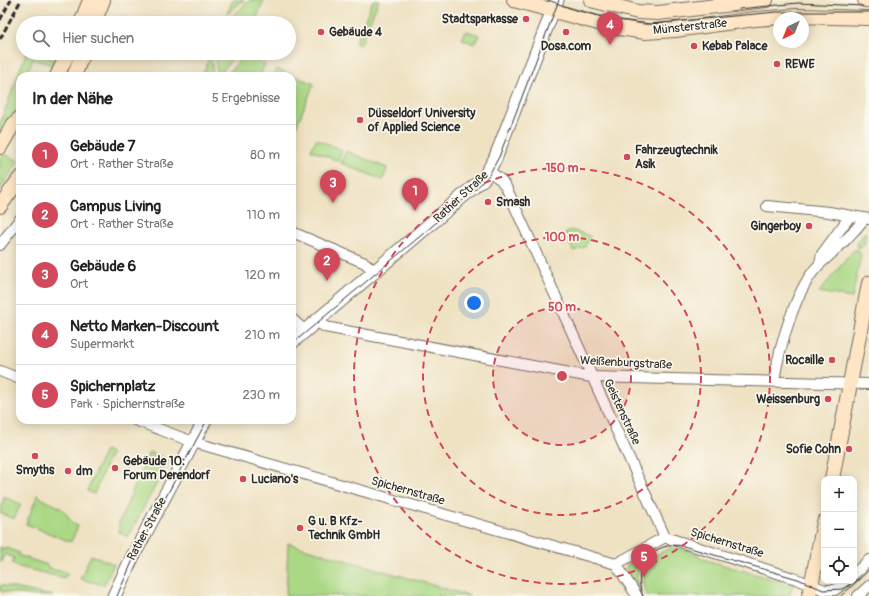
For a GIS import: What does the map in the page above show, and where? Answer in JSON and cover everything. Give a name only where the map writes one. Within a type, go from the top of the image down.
[{"type":"main road","points":[[84,16],[90,0]]},
{"type":"main road","points":[[97,16],[103,0]]},
{"type":"main road","name":"Münsterstraße","points":[[514,0],[555,6],[619,28],[645,32],[675,30],[755,19],[798,16],[869,18]]},
{"type":"main road","name":"Münsterstraße","points":[[591,0],[638,12],[658,13],[766,0]]},
{"type":"main road","points":[[59,72],[65,60]]},
{"type":"main road","points":[[76,72],[80,60]]},
{"type":"main road","points":[[0,147],[16,122]]},
{"type":"main road","points":[[0,206],[16,184]]},
{"type":"main road","points":[[833,476],[869,283]]},
{"type":"main road","points":[[811,590],[821,538]]},
{"type":"street","name":"Rather Straße","points":[[296,339],[473,189],[489,171],[509,127],[555,6]]},
{"type":"street","name":"Geistenstraße","points":[[489,171],[506,186],[665,537]]},
{"type":"street","points":[[766,206],[829,212],[866,219]]},
{"type":"street","points":[[774,381],[778,356],[802,290],[820,263],[822,254],[850,216]]},
{"type":"street","points":[[820,263],[830,257],[866,219]]},
{"type":"street","points":[[0,246],[16,224]]},
{"type":"street","points":[[296,234],[364,263],[375,272]]},
{"type":"street","name":"Weißenburgstraße","points":[[316,321],[325,327],[592,377],[869,384]]},
{"type":"street","points":[[296,323],[305,331]]},
{"type":"street","points":[[0,371],[16,377]]},
{"type":"street","name":"Spichernstraße","points":[[146,424],[193,442],[616,564]]},
{"type":"street","name":"Rather Straße","points":[[114,596],[132,558],[203,424]]},
{"type":"street","points":[[637,596],[616,564],[665,537]]},
{"type":"street","name":"Spichernstraße","points":[[665,537],[811,590],[832,590],[843,584]]},
{"type":"street","points":[[857,571],[869,560]]},
{"type":"street","points":[[858,596],[869,586]]},
{"type":"green space","points":[[233,0],[244,0],[227,14]]},
{"type":"green space","points":[[250,0],[264,0],[258,16],[233,16]]},
{"type":"green space","points":[[373,0],[379,0],[360,45],[355,43]]},
{"type":"green space","points":[[466,31],[480,35],[474,44],[462,39]]},
{"type":"green space","points":[[23,60],[33,60],[28,72],[19,72]]},
{"type":"green space","points":[[36,60],[54,60],[52,65]]},
{"type":"green space","points":[[208,60],[212,60],[213,72],[204,72]]},
{"type":"green space","points":[[216,60],[231,60],[221,72],[217,72]]},
{"type":"green space","points":[[240,60],[256,60],[265,64],[262,72],[229,72]]},
{"type":"green space","points":[[277,69],[284,72],[276,72]]},
{"type":"green space","points":[[296,77],[314,84],[296,127]]},
{"type":"green space","points":[[16,80],[16,113],[0,134],[0,124]]},
{"type":"green space","points":[[316,139],[342,150],[338,161],[311,150]]},
{"type":"green space","points":[[346,151],[387,168],[383,180],[341,163]]},
{"type":"green space","points":[[4,154],[16,160],[16,165],[0,189],[0,158]]},
{"type":"green space","points":[[571,230],[590,236],[585,247],[573,251],[565,233]]},
{"type":"green space","points":[[864,233],[866,233],[864,245],[858,248],[856,243]]},
{"type":"green space","points":[[854,250],[858,250],[861,255],[852,298],[819,292]]},
{"type":"green space","points":[[105,450],[111,453],[94,494],[87,491]]},
{"type":"green space","points":[[149,452],[169,460],[128,537],[119,532],[119,523]]},
{"type":"green space","points":[[38,494],[44,500],[60,507],[72,523],[78,526],[71,542],[26,524]]},
{"type":"green space","points":[[4,497],[21,504],[14,519],[0,513]]},
{"type":"green space","points":[[288,543],[300,547],[471,596],[286,596]]},
{"type":"green space","points":[[0,547],[4,549],[5,547],[19,553],[18,555],[68,574],[64,578],[15,566],[12,563],[14,558],[5,554],[0,563]]},
{"type":"green space","points":[[672,548],[687,550],[706,560],[793,585],[789,596],[647,596],[642,579],[643,571],[646,565],[656,555]]},
{"type":"green space","points":[[653,549],[644,558],[639,567],[637,578],[638,590],[628,575],[626,567],[629,563]]},
{"type":"green space","points":[[91,555],[114,564],[104,585],[80,579]]},
{"type":"green space","points":[[0,585],[53,596],[35,596],[0,591]]},
{"type":"tram line","points":[[548,0],[575,10],[606,18],[650,24],[776,12],[869,12]]},
{"type":"tram line","points":[[296,341],[475,190],[489,175],[499,157],[559,0]]},
{"type":"tram line","points":[[739,9],[798,3],[863,6]]},
{"type":"tram line","points":[[117,596],[137,551],[205,424]]},
{"type":"tram line","points":[[643,596],[640,586],[642,566],[647,558],[654,552],[663,547],[672,545],[683,546],[798,579],[823,590],[842,589],[859,579]]},
{"type":"tram line","points":[[841,596],[869,570]]},
{"type":"railway","points":[[0,20],[11,0]]},
{"type":"railway","points":[[0,39],[21,0]]},
{"type":"place","name":"Stadtsparkasse","points":[[526,19]]},
{"type":"place","name":"Gebäude 4","points":[[321,32]]},
{"type":"place","name":"Dosa.com","points":[[566,32]]},
{"type":"place","name":"Netto Marken-Discount","points":[[610,45]]},
{"type":"place","name":"Kebab Palace","points":[[694,46]]},
{"type":"place","name":"REWE","points":[[777,64]]},
{"type":"place","name":"Düsseldorf University of Applied Science","points":[[360,120]]},
{"type":"place","name":"Fahrzeugtechnik Asik","points":[[627,157]]},
{"type":"place","name":"Smash","points":[[488,202]]},
{"type":"place","name":"Gebäude 6","points":[[333,203]]},
{"type":"place","name":"Gebäude 7","points":[[415,211]]},
{"type":"place","name":"Gingerboy","points":[[809,226]]},
{"type":"place","name":"Campus Living","points":[[327,281]]},
{"type":"place","name":"Rocaille","points":[[832,360]]},
{"type":"place","name":"Weissenburg","points":[[828,399]]},
{"type":"place","name":"Sofie Cohn","points":[[849,449]]},
{"type":"place","name":"Smyths","points":[[35,456]]},
{"type":"place","name":"Gebäude 10: Forum Derendorf","points":[[115,468]]},
{"type":"place","name":"dm","points":[[68,471]]},
{"type":"place","name":"Luciano's","points":[[243,479]]},
{"type":"place","name":"G u. B Kfz- Technik GmbH","points":[[300,528]]},
{"type":"place","name":"Spichernplatz","points":[[644,577]]}]
